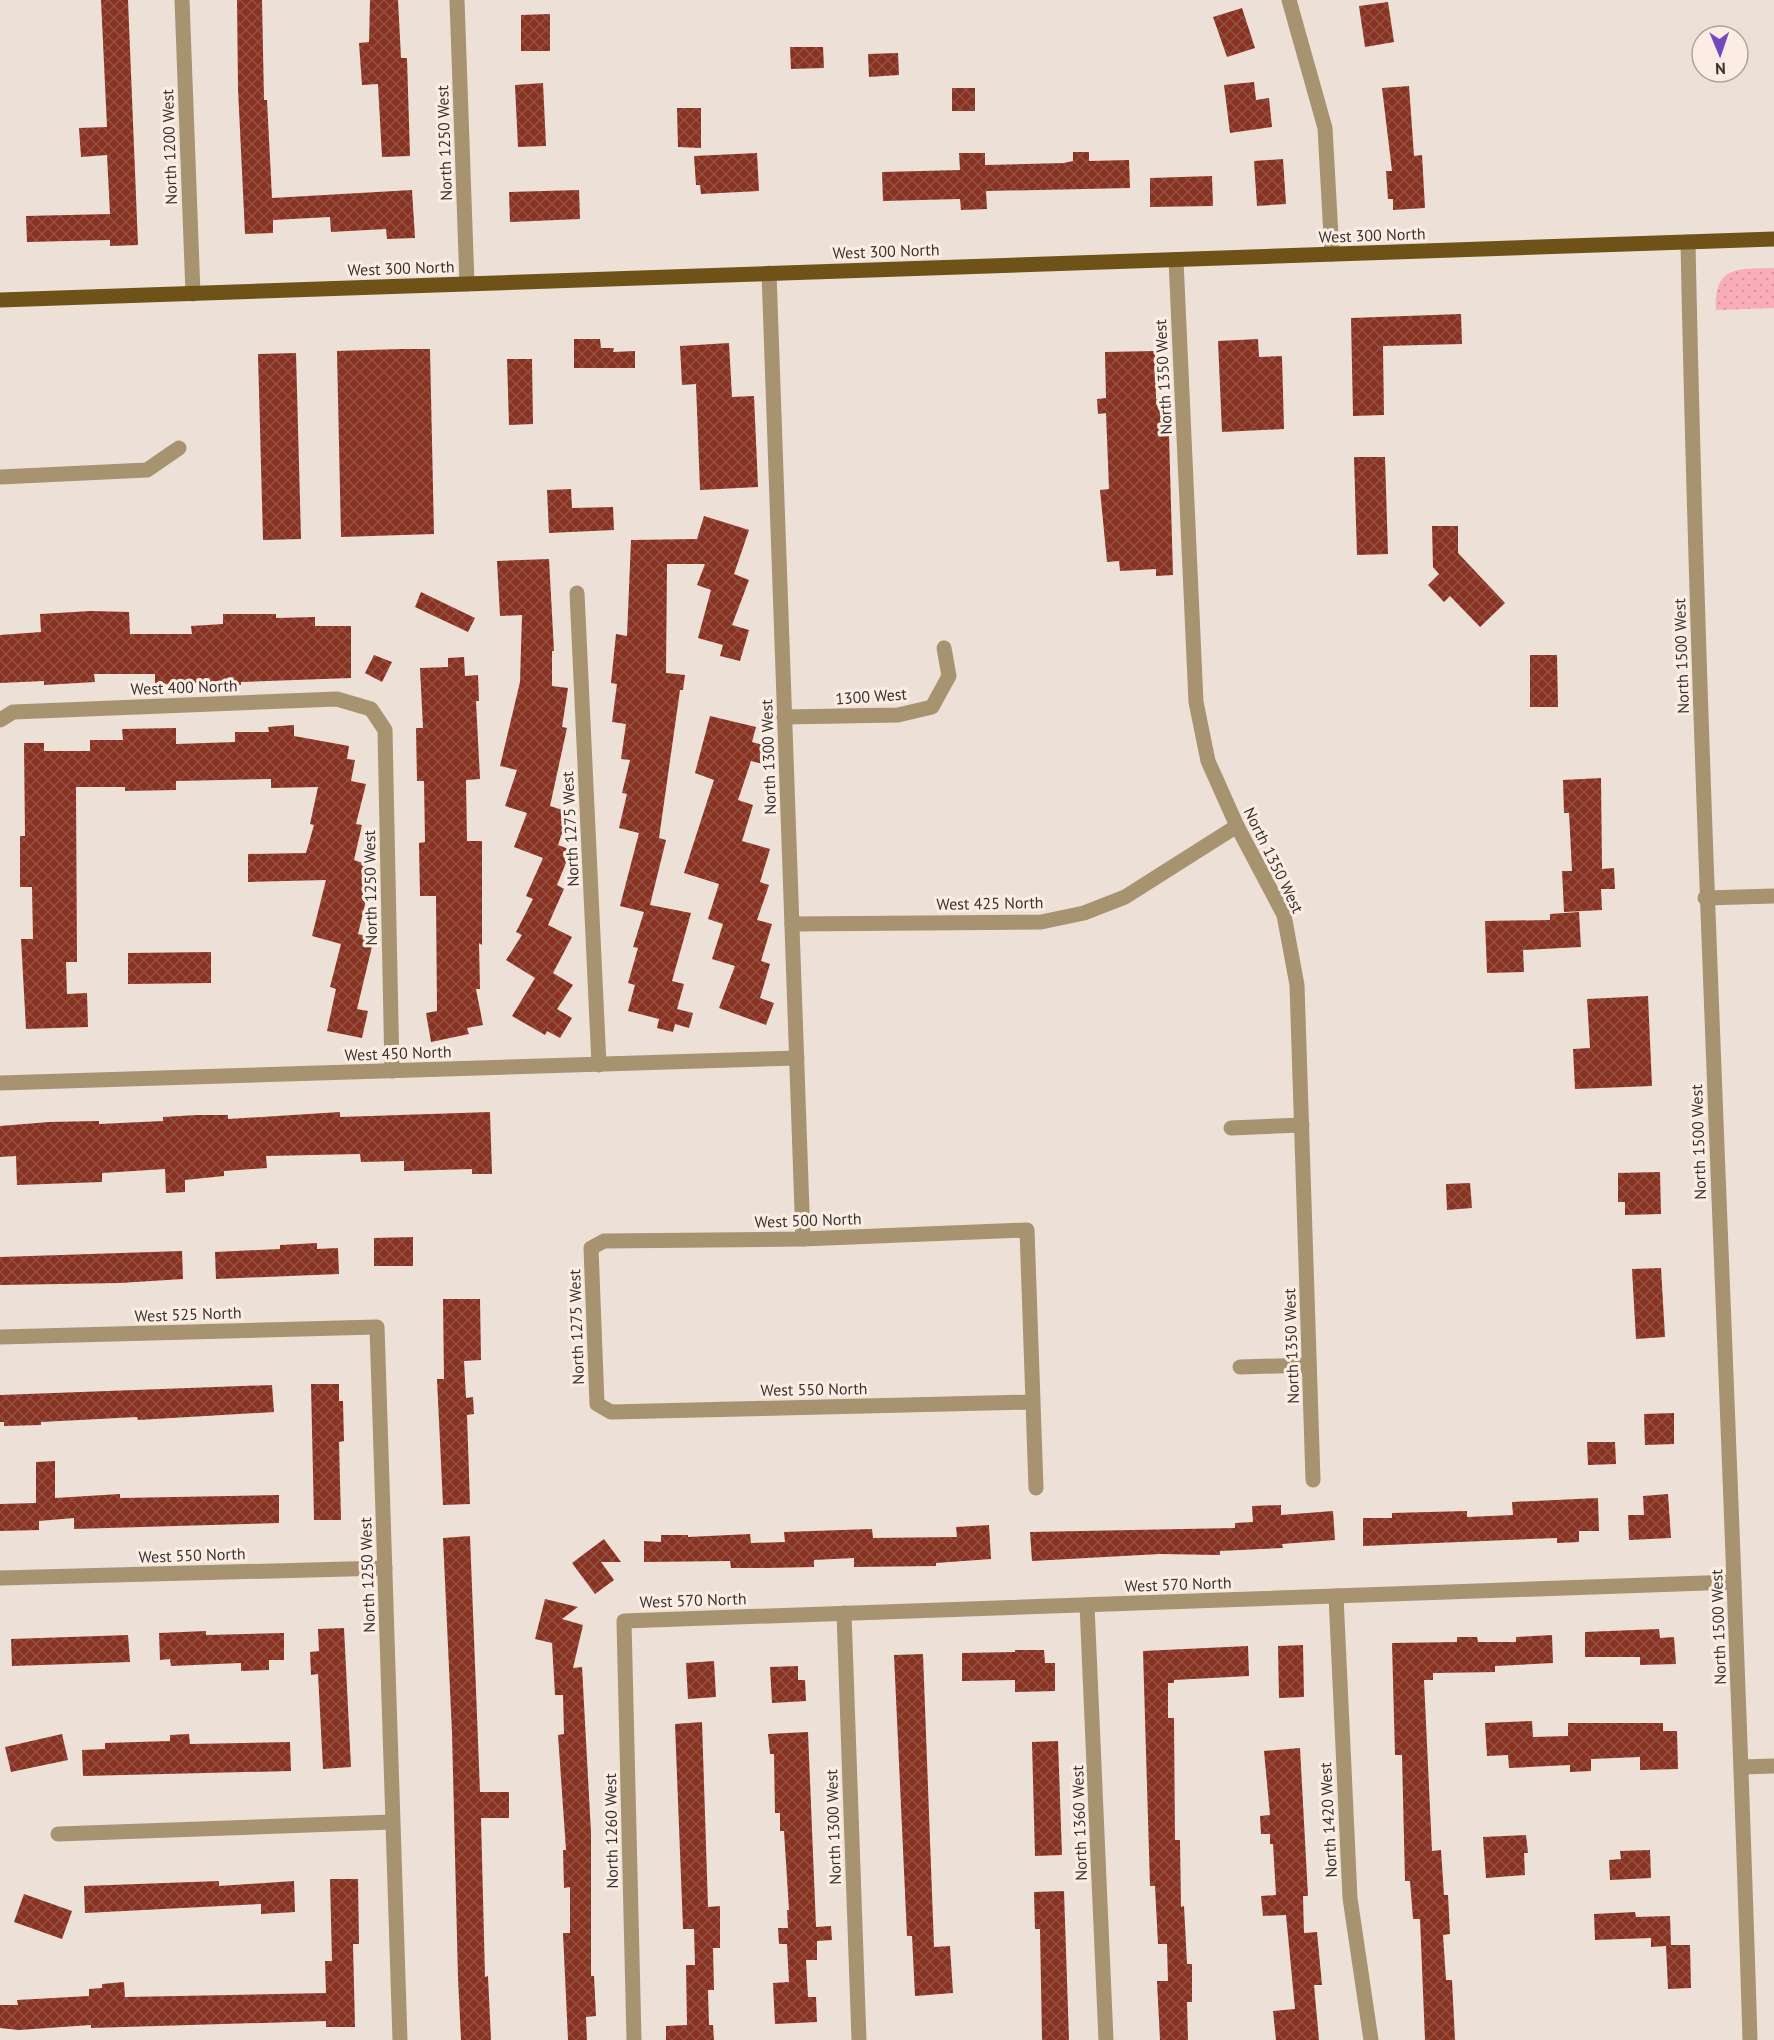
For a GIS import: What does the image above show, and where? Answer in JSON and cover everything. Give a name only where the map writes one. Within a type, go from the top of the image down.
[{"type":"main road","name":"West 300 North","points":[[0,300],[1774,239]]},
{"type":"street","name":"North 1200 West","points":[[183,0],[192,294]]},
{"type":"street","name":"North 1250 West","points":[[457,0],[467,284]]},
{"type":"street","points":[[1289,0],[1325,128],[1332,254]]},
{"type":"street","name":"North 1500 West","points":[[1688,242],[1705,898],[1742,1767],[1750,2040]]},
{"type":"street","name":"North 1350 West","points":[[1176,260],[1196,702],[1208,761],[1237,826],[1284,915],[1297,985],[1313,1480]]},
{"type":"street","name":"North 1300 West","points":[[769,273],[803,1239]]},
{"type":"street","points":[[0,477],[147,470],[178,448]]},
{"type":"street","name":"North 1275 West","points":[[577,593],[599,1065]]},
{"type":"street","name":"1300 West","points":[[784,717],[898,715],[932,707],[949,676],[944,648]]},
{"type":"street","name":"West 400 North","points":[[0,720],[13,712],[336,699],[371,709]]},
{"type":"street","name":"North 1250 West","points":[[371,709],[386,730],[392,1071]]},
{"type":"street","name":"West 425 North","points":[[792,924],[1041,922],[1084,913],[1125,897],[1237,826]]},
{"type":"street","points":[[1705,898],[1774,896]]},
{"type":"street","name":"West 450 North","points":[[0,1083],[797,1058]]},
{"type":"street","points":[[1231,1128],[1302,1125]]},
{"type":"street","name":"West 500 North","points":[[591,1248],[604,1241],[803,1239],[1027,1230],[1033,1402]]},
{"type":"street","name":"North 1275 West","points":[[591,1248],[597,1404]]},
{"type":"street","name":"North 1250 West","points":[[377,1326],[400,2040]]},
{"type":"street","name":"West 525 North","points":[[0,1337],[377,1326]]},
{"type":"street","points":[[1240,1367],[1310,1365]]},
{"type":"street","points":[[1033,1402],[1036,1488]]},
{"type":"street","name":"West 550 North","points":[[597,1404],[611,1412],[1033,1402]]},
{"type":"street","name":"West 550 North","points":[[0,1578],[385,1568]]},
{"type":"street","name":"West 570 North","points":[[624,1621],[1734,1582]]},
{"type":"street","name":"North 1420 West","points":[[1336,1596],[1350,1898],[1371,2040]]},
{"type":"street","name":"North 1360 West","points":[[1087,1605],[1106,2040]]},
{"type":"street","name":"North 1300 West","points":[[844,1613],[859,2040]]},
{"type":"street","name":"North 1260 West","points":[[624,1621],[634,2040]]},
{"type":"street","points":[[1742,1767],[1774,1766]]},
{"type":"street","points":[[58,1834],[392,1822]]},
{"type":"shaded area","points":[[1774,268],[1774,308],[1716,310],[1716,295],[1724,277],[1739,270]]},
{"type":"building","points":[[101,0],[128,0],[138,245],[110,246],[110,240],[27,242],[26,216],[110,214],[107,155],[81,157],[79,128],[107,127]]},
{"type":"building","points":[[237,0],[262,0],[264,100],[267,100],[272,198],[412,190],[415,238],[387,239],[386,229],[331,232],[330,217],[273,220],[273,233],[245,234],[238,89]]},
{"type":"building","points":[[370,0],[398,0],[401,58],[407,58],[410,156],[382,157],[378,84],[362,85],[359,43],[369,42]]},
{"type":"building","points":[[1388,2],[1394,42],[1365,47],[1359,6]]},
{"type":"building","points":[[1242,8],[1255,48],[1227,57],[1213,17]]},
{"type":"building","points":[[550,14],[550,51],[521,51],[521,15]]},
{"type":"building","points":[[790,47],[823,47],[824,68],[791,69]]},
{"type":"building","points":[[898,53],[899,75],[869,77],[868,54]]},
{"type":"building","points":[[1254,82],[1256,100],[1269,98],[1272,127],[1230,133],[1224,85]]},
{"type":"building","points":[[543,83],[546,146],[518,147],[515,85]]},
{"type":"building","points":[[1409,86],[1414,156],[1422,155],[1425,208],[1393,210],[1393,199],[1388,199],[1386,171],[1392,171],[1382,88]]},
{"type":"building","points":[[952,88],[975,88],[975,111],[952,111]]},
{"type":"building","points":[[677,108],[701,108],[701,148],[678,147]]},
{"type":"building","points":[[1073,152],[1089,152],[1089,161],[1129,160],[1130,188],[986,191],[987,209],[961,210],[960,199],[883,201],[882,172],[960,170],[959,153],[985,153],[985,165],[1064,163],[1073,161]]},
{"type":"building","points":[[757,153],[759,191],[701,194],[700,185],[696,185],[694,156]]},
{"type":"building","points":[[1283,159],[1286,204],[1257,206],[1254,161]]},
{"type":"building","points":[[1212,176],[1213,206],[1150,207],[1150,178]]},
{"type":"building","points":[[579,190],[580,219],[510,222],[509,192]]},
{"type":"building","points":[[1461,314],[1462,344],[1383,346],[1384,415],[1353,416],[1351,318]]},
{"type":"building","points":[[574,339],[600,339],[601,348],[614,348],[613,352],[635,351],[635,368],[574,368]]},
{"type":"building","points":[[1258,339],[1259,357],[1282,356],[1284,429],[1222,432],[1218,341]]},
{"type":"building","points":[[729,343],[732,397],[754,396],[758,487],[700,490],[696,384],[682,385],[680,346]]},
{"type":"building","points":[[430,349],[434,534],[341,537],[337,351]]},
{"type":"building","points":[[1155,351],[1156,399],[1168,399],[1173,575],[1156,576],[1156,569],[1120,571],[1119,561],[1107,562],[1100,490],[1109,489],[1106,413],[1098,414],[1097,399],[1106,398],[1105,352]]},
{"type":"building","points":[[296,353],[301,539],[263,540],[258,354]]},
{"type":"building","points":[[507,359],[532,359],[533,424],[509,425]]},
{"type":"building","points":[[1354,457],[1385,457],[1388,554],[1357,555]]},
{"type":"building","points":[[571,489],[572,508],[613,507],[614,530],[549,533],[547,490]]},
{"type":"building","points":[[704,516],[749,530],[734,574],[749,580],[732,625],[749,630],[740,661],[720,656],[723,645],[698,638],[711,590],[697,585],[705,564],[667,564],[666,673],[685,675],[683,690],[680,690],[659,838],[666,840],[650,905],[691,913],[672,981],[684,984],[677,1009],[693,1013],[689,1028],[675,1024],[673,1032],[657,1028],[659,1019],[628,1011],[635,985],[628,983],[638,948],[633,947],[644,912],[620,906],[639,833],[619,828],[627,794],[622,793],[630,760],[621,759],[626,724],[612,722],[617,684],[611,683],[616,634],[627,636],[631,540],[697,539]]},
{"type":"building","points":[[1432,526],[1458,526],[1458,553],[1505,603],[1480,627],[1450,596],[1444,602],[1428,585],[1439,574],[1433,567]]},
{"type":"building","points":[[549,559],[554,651],[552,651],[552,686],[568,688],[562,727],[567,728],[550,806],[569,812],[558,845],[571,850],[557,885],[564,889],[548,925],[572,937],[553,973],[573,985],[557,1009],[572,1018],[560,1038],[547,1031],[545,1035],[512,1016],[535,978],[506,960],[522,935],[516,932],[533,899],[526,896],[543,858],[514,847],[527,813],[505,806],[517,770],[500,766],[520,682],[522,615],[500,616],[497,561]]},
{"type":"building","points":[[421,592],[475,618],[468,632],[415,607]]},
{"type":"building","points":[[91,611],[129,612],[130,634],[192,634],[191,626],[223,624],[223,614],[276,614],[276,618],[315,617],[315,626],[351,626],[351,678],[241,682],[241,685],[224,685],[224,681],[155,685],[155,674],[94,674],[95,682],[44,685],[44,681],[0,683],[0,635],[41,632],[40,614]]},
{"type":"building","points":[[374,655],[392,662],[382,682],[365,673]]},
{"type":"building","points":[[1530,655],[1557,655],[1558,707],[1530,707]]},
{"type":"building","points":[[464,657],[465,676],[478,675],[479,701],[476,701],[480,779],[466,780],[467,841],[482,841],[482,945],[479,943],[480,989],[476,989],[483,1025],[467,1028],[469,1034],[431,1042],[426,1013],[437,1011],[436,896],[420,896],[419,843],[425,842],[424,781],[417,781],[416,728],[423,728],[420,668],[448,667],[448,658]]},
{"type":"building","points":[[710,716],[756,727],[752,742],[767,746],[763,764],[751,761],[738,800],[753,805],[742,841],[770,849],[760,882],[769,885],[757,920],[772,924],[761,961],[770,964],[760,998],[774,1003],[766,1025],[719,1008],[735,966],[712,959],[723,924],[708,919],[719,884],[684,873],[714,780],[695,773]]},
{"type":"building","points":[[294,725],[294,736],[349,746],[347,759],[355,760],[351,781],[366,784],[356,824],[362,825],[354,860],[374,867],[358,934],[374,938],[357,1009],[368,1011],[362,1038],[327,1031],[336,989],[330,987],[341,944],[312,936],[326,880],[248,882],[248,854],[306,853],[314,825],[310,824],[318,787],[271,788],[271,779],[176,781],[176,790],[125,791],[125,787],[76,787],[77,962],[66,962],[67,994],[87,993],[88,1027],[26,1029],[21,939],[33,939],[32,887],[20,887],[20,836],[25,836],[24,743],[44,743],[44,751],[90,751],[90,740],[123,740],[122,729],[176,728],[176,744],[235,742],[235,732],[269,732],[268,727]]},
{"type":"building","points":[[1601,778],[1602,869],[1614,868],[1615,889],[1601,889],[1602,910],[1564,912],[1562,871],[1572,871],[1569,813],[1564,813],[1563,780]]},
{"type":"building","points":[[1579,912],[1581,947],[1523,950],[1524,972],[1487,973],[1485,921],[1550,920],[1550,914]]},
{"type":"building","points":[[211,952],[211,983],[128,984],[128,953]]},
{"type":"building","points":[[1648,996],[1652,1086],[1575,1089],[1573,1049],[1590,1048],[1587,999]]},
{"type":"building","points":[[340,1112],[340,1117],[490,1112],[492,1174],[472,1174],[472,1169],[404,1171],[404,1161],[361,1162],[360,1154],[266,1156],[267,1168],[224,1171],[224,1176],[185,1180],[185,1192],[166,1193],[165,1169],[102,1173],[102,1182],[17,1185],[16,1156],[0,1157],[0,1126],[49,1122],[99,1121],[99,1124],[163,1121],[163,1117],[197,1115],[228,1115],[228,1119]]},
{"type":"building","points":[[1660,1172],[1661,1214],[1625,1215],[1625,1202],[1618,1202],[1618,1173]]},
{"type":"building","points":[[1470,1183],[1472,1208],[1447,1210],[1446,1184]]},
{"type":"building","points":[[413,1237],[413,1266],[374,1266],[374,1238]]},
{"type":"building","points":[[317,1243],[317,1249],[338,1248],[339,1274],[216,1279],[215,1252],[280,1249],[280,1245]]},
{"type":"building","points":[[182,1251],[183,1279],[120,1283],[0,1285],[0,1257]]},
{"type":"building","points":[[1661,1268],[1665,1337],[1636,1339],[1632,1269]]},
{"type":"building","points":[[443,1299],[480,1299],[481,1360],[464,1361],[466,1398],[473,1397],[474,1414],[467,1415],[470,1504],[443,1505],[437,1379],[444,1379]]},
{"type":"building","points":[[311,1384],[339,1384],[339,1401],[343,1401],[344,1441],[339,1442],[341,1520],[314,1520]]},
{"type":"building","points":[[272,1385],[274,1412],[138,1420],[137,1417],[41,1422],[41,1425],[4,1426],[4,1422],[0,1422],[0,1395]]},
{"type":"building","points":[[1674,1413],[1674,1444],[1645,1445],[1644,1414]]},
{"type":"building","points":[[1587,1442],[1615,1442],[1616,1464],[1588,1465]]},
{"type":"building","points":[[55,1461],[55,1498],[120,1494],[120,1498],[279,1495],[279,1523],[74,1529],[74,1518],[39,1521],[39,1530],[0,1531],[0,1504],[36,1503],[36,1462]]},
{"type":"building","points":[[1668,1494],[1671,1538],[1629,1540],[1628,1515],[1644,1515],[1643,1496]]},
{"type":"building","points":[[1598,1498],[1599,1531],[1579,1531],[1579,1542],[1557,1543],[1557,1538],[1363,1546],[1363,1518],[1392,1518],[1392,1513],[1467,1511],[1467,1517],[1513,1515],[1512,1502]]},
{"type":"building","points":[[1281,1505],[1281,1515],[1333,1511],[1335,1540],[1282,1544],[1283,1548],[1220,1551],[1220,1555],[1160,1554],[1032,1561],[1030,1532],[1235,1528],[1235,1523],[1253,1522],[1252,1506]]},
{"type":"building","points":[[989,1525],[991,1559],[936,1563],[936,1566],[854,1567],[854,1558],[814,1560],[814,1567],[767,1568],[731,1568],[730,1561],[644,1562],[644,1541],[661,1542],[661,1535],[688,1535],[688,1537],[750,1534],[751,1543],[785,1542],[784,1532],[872,1529],[873,1538],[957,1537],[956,1527]]},
{"type":"building","points":[[470,1536],[480,1792],[509,1792],[509,1818],[481,1818],[485,1977],[488,1976],[491,2040],[461,2040],[458,1978],[452,1733],[443,1538]]},
{"type":"building","points":[[604,1539],[621,1562],[601,1562],[614,1580],[595,1594],[572,1563]]},
{"type":"building","points":[[545,1599],[578,1607],[562,1619],[583,1625],[573,1668],[582,1667],[591,1833],[591,1976],[594,1976],[596,2016],[586,2017],[587,2040],[568,2040],[563,1933],[570,1933],[570,1887],[564,1888],[563,1850],[566,1850],[558,1735],[564,1734],[563,1695],[555,1695],[552,1643],[535,1639]]},
{"type":"building","points":[[344,1628],[351,1767],[323,1769],[318,1674],[311,1675],[310,1652],[319,1651],[318,1629]]},
{"type":"building","points":[[1659,1629],[1660,1638],[1674,1637],[1676,1664],[1640,1665],[1640,1657],[1585,1657],[1585,1632]]},
{"type":"building","points":[[206,1631],[206,1635],[284,1633],[284,1660],[269,1660],[269,1670],[241,1671],[241,1663],[171,1666],[170,1659],[160,1660],[159,1633]]},
{"type":"building","points":[[128,1635],[130,1662],[12,1666],[11,1639]]},
{"type":"building","points":[[1552,1635],[1553,1663],[1495,1666],[1495,1672],[1433,1673],[1433,1680],[1424,1680],[1432,1851],[1441,1850],[1444,1895],[1448,1895],[1450,1934],[1443,1935],[1446,1980],[1452,1980],[1455,2040],[1425,2040],[1420,1919],[1413,1919],[1410,1881],[1405,1881],[1402,1755],[1395,1755],[1392,1643],[1457,1642],[1457,1637],[1477,1637],[1478,1642],[1516,1642],[1516,1637]]},
{"type":"building","points":[[1303,1645],[1304,1697],[1279,1698],[1278,1646]]},
{"type":"building","points":[[1248,1646],[1249,1676],[1174,1680],[1174,1683],[1168,1683],[1168,1718],[1174,1718],[1175,1840],[1180,1840],[1181,1907],[1184,1906],[1187,1964],[1192,1964],[1192,2002],[1187,2002],[1188,2040],[1160,2040],[1157,1981],[1168,1981],[1167,1944],[1158,1944],[1155,1886],[1150,1886],[1143,1651]]},
{"type":"building","points":[[1015,1650],[1044,1650],[1045,1663],[1055,1663],[1055,1691],[1015,1692],[1015,1680],[962,1681],[962,1653],[1015,1652]]},
{"type":"building","points":[[923,1654],[934,1947],[950,1946],[953,1993],[915,1996],[912,1936],[907,1936],[894,1655]]},
{"type":"building","points":[[714,1661],[716,1697],[688,1699],[686,1663]]},
{"type":"building","points":[[798,1666],[798,1680],[805,1680],[806,1701],[772,1703],[770,1667]]},
{"type":"building","points":[[1532,1721],[1533,1737],[1568,1736],[1568,1723],[1663,1723],[1663,1731],[1677,1731],[1678,1769],[1640,1770],[1640,1757],[1591,1759],[1591,1771],[1570,1772],[1570,1765],[1509,1768],[1508,1755],[1487,1756],[1485,1723]]},
{"type":"building","points":[[702,1722],[708,1907],[720,1906],[720,1948],[713,1948],[714,1990],[708,1990],[709,2025],[713,2025],[714,2040],[666,2040],[666,2026],[687,2025],[686,1965],[695,1965],[694,1929],[683,1929],[675,1724]]},
{"type":"building","points":[[808,1732],[816,1927],[831,1926],[832,1940],[817,1941],[817,1960],[806,1960],[808,1997],[816,1997],[817,2022],[775,2024],[773,1983],[789,1982],[787,1944],[779,1944],[778,1928],[788,1928],[787,1910],[789,1910],[784,1831],[780,1831],[780,1813],[775,1813],[774,1754],[770,1754],[768,1734]]},
{"type":"building","points":[[62,1734],[68,1760],[11,1772],[5,1747]]},
{"type":"building","points":[[189,1734],[190,1744],[290,1742],[291,1771],[83,1776],[82,1750],[105,1749],[105,1743],[170,1741],[170,1735]]},
{"type":"building","points":[[1058,1741],[1062,1855],[1035,1856],[1032,1742]]},
{"type":"building","points":[[1300,1748],[1308,1896],[1303,1896],[1304,1933],[1317,1932],[1322,1985],[1314,1985],[1319,2040],[1276,2040],[1273,2011],[1295,2009],[1286,1915],[1263,1916],[1261,1896],[1276,1895],[1273,1844],[1270,1844],[1270,1834],[1261,1834],[1260,1816],[1270,1815],[1264,1751]]},
{"type":"building","points":[[1526,1835],[1528,1853],[1524,1853],[1525,1875],[1486,1878],[1483,1837]]},
{"type":"building","points":[[1650,1850],[1651,1878],[1610,1880],[1609,1860],[1621,1859],[1620,1851]]},
{"type":"building","points":[[330,1879],[358,1879],[359,1944],[353,1944],[355,2027],[326,2027],[326,2021],[91,2028],[91,2025],[19,2030],[0,2028],[0,2005],[18,2005],[17,2000],[89,1996],[89,1989],[102,1988],[102,1984],[124,1982],[125,1997],[326,1993],[325,1961],[332,1961]]},
{"type":"building","points":[[219,1881],[219,1886],[294,1881],[295,1912],[261,1914],[261,1904],[85,1913],[84,1886]]},
{"type":"building","points":[[1064,1891],[1069,2040],[1042,2040],[1040,1929],[1035,1929],[1034,1892]]},
{"type":"building","points":[[24,1894],[72,1911],[62,1939],[14,1922]]},
{"type":"building","points":[[1635,1912],[1636,1917],[1670,1916],[1671,1945],[1690,1945],[1691,1988],[1668,1989],[1666,1946],[1651,1947],[1651,1938],[1595,1940],[1594,1914]]}]
